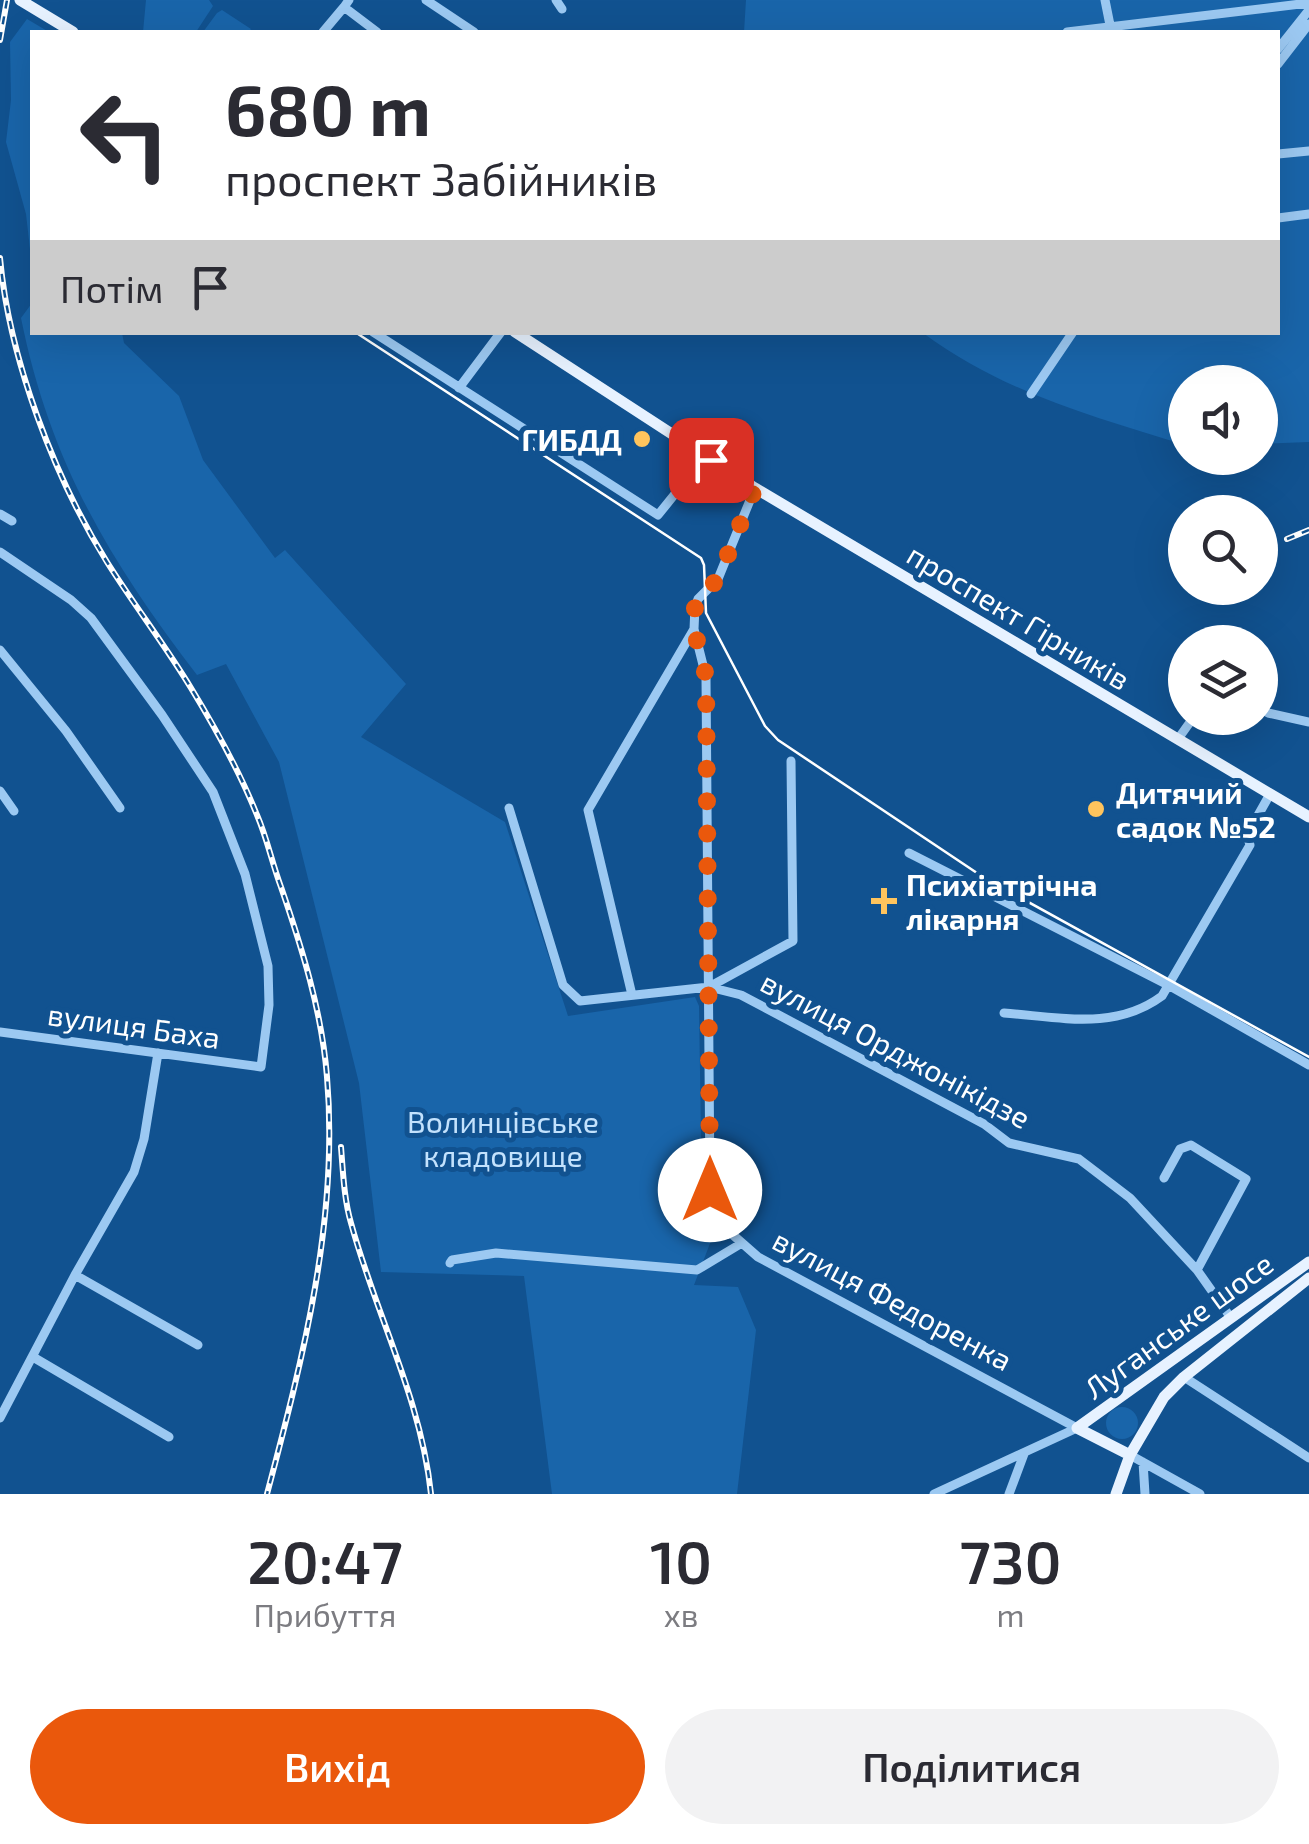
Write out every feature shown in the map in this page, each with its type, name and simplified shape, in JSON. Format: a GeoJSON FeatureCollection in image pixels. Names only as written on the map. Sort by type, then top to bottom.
{"type":"FeatureCollection","features":[{"type":"Feature","properties":{"kind":"main road"},"geometry":{"type":"LineString","coordinates":[[20,0],[70,30]]}},
{"type":"Feature","properties":{"kind":"main road","name":"проспект Гірників"},"geometry":{"type":"LineString","coordinates":[[519,335],[755,488],[1309,817]]}},
{"type":"Feature","properties":{"kind":"main road","name":"Луганське шосе"},"geometry":{"type":"LineString","coordinates":[[1076,1428],[1309,1262]]}},
{"type":"Feature","properties":{"kind":"main road","name":"Луганське шосе"},"geometry":{"type":"LineString","coordinates":[[1116,1494],[1130,1455],[1164,1397],[1309,1278]]}},
{"type":"Feature","properties":{"kind":"main road","name":"вулиця Федоренка"},"geometry":{"type":"LineString","coordinates":[[1076,1428],[1130,1455]]}},
{"type":"Feature","properties":{"kind":"street"},"geometry":{"type":"LineString","coordinates":[[426,0],[471,30]]}},
{"type":"Feature","properties":{"kind":"street"},"geometry":{"type":"LineString","coordinates":[[1106,0],[1111,30],[1309,6]]}},
{"type":"Feature","properties":{"kind":"street"},"geometry":{"type":"LineString","coordinates":[[326,30],[346,3],[374,30]]}},
{"type":"Feature","properties":{"kind":"street"},"geometry":{"type":"LineString","coordinates":[[1280,45],[1309,6]]}},
{"type":"Feature","properties":{"kind":"street"},"geometry":{"type":"LineString","coordinates":[[1280,61],[1309,24]]}},
{"type":"Feature","properties":{"kind":"street"},"geometry":{"type":"LineString","coordinates":[[1280,154],[1309,151]]}},
{"type":"Feature","properties":{"kind":"street"},"geometry":{"type":"LineString","coordinates":[[1280,218],[1309,214]]}},
{"type":"Feature","properties":{"kind":"street"},"geometry":{"type":"LineString","coordinates":[[378,335],[658,515],[687,480],[711,460]]}},
{"type":"Feature","properties":{"kind":"street"},"geometry":{"type":"LineString","coordinates":[[459,388],[498,335]]}},
{"type":"Feature","properties":{"kind":"street"},"geometry":{"type":"LineString","coordinates":[[1031,394],[1071,335]]}},
{"type":"Feature","properties":{"kind":"street"},"geometry":{"type":"LineString","coordinates":[[632,995],[588,810],[694,629],[698,599],[718,579],[755,488]]}},
{"type":"Feature","properties":{"kind":"street"},"geometry":{"type":"LineString","coordinates":[[0,514],[12,521]]}},
{"type":"Feature","properties":{"kind":"street","name":"вулиця Баха"},"geometry":{"type":"LineString","coordinates":[[0,552],[72,600],[91,618],[213,792],[245,874],[268,966],[269,1005],[260,1067],[0,1032]]}},
{"type":"Feature","properties":{"kind":"street","name":"вулиця Федоренка"},"geometry":{"type":"LineString","coordinates":[[694,629],[706,676],[710,1190],[725,1228],[758,1257],[1076,1428]]}},
{"type":"Feature","properties":{"kind":"street"},"geometry":{"type":"LineString","coordinates":[[0,650],[120,808]]}},
{"type":"Feature","properties":{"kind":"street"},"geometry":{"type":"LineString","coordinates":[[1278,716],[1309,722]]}},
{"type":"Feature","properties":{"kind":"street"},"geometry":{"type":"LineString","coordinates":[[1178,739],[1181,735]]}},
{"type":"Feature","properties":{"kind":"street"},"geometry":{"type":"LineString","coordinates":[[509,808],[563,985],[580,1000],[709,987],[793,941],[791,761]]}},
{"type":"Feature","properties":{"kind":"street"},"geometry":{"type":"LineString","coordinates":[[0,792],[14,811]]}},
{"type":"Feature","properties":{"kind":"street"},"geometry":{"type":"LineString","coordinates":[[1004,1014],[1120,1018],[1144,1010],[1170,986],[1250,845],[1247,835],[1270,794]]}},
{"type":"Feature","properties":{"kind":"street"},"geometry":{"type":"LineString","coordinates":[[909,853],[1170,986],[1309,1065]]}},
{"type":"Feature","properties":{"kind":"street","name":"вулиця Орджонікідзе"},"geometry":{"type":"LineString","coordinates":[[709,987],[741,995],[984,1124],[1009,1143],[1079,1160],[1130,1198],[1198,1270],[1231,1318]]}},
{"type":"Feature","properties":{"kind":"street"},"geometry":{"type":"LineString","coordinates":[[0,1418],[140,1157],[158,1053]]}},
{"type":"Feature","properties":{"kind":"street"},"geometry":{"type":"LineString","coordinates":[[1164,1178],[1180,1149],[1191,1145],[1246,1179],[1198,1270]]}},
{"type":"Feature","properties":{"kind":"street"},"geometry":{"type":"LineString","coordinates":[[450,1263],[496,1253],[697,1270],[742,1243]]}},
{"type":"Feature","properties":{"kind":"street"},"geometry":{"type":"LineString","coordinates":[[75,1275],[198,1345]]}},
{"type":"Feature","properties":{"kind":"street"},"geometry":{"type":"LineString","coordinates":[[33,1357],[169,1437]]}},
{"type":"Feature","properties":{"kind":"street"},"geometry":{"type":"LineString","coordinates":[[1184,1377],[1309,1458]]}},
{"type":"Feature","properties":{"kind":"street"},"geometry":{"type":"LineString","coordinates":[[934,1494],[1076,1428]]}},
{"type":"Feature","properties":{"kind":"street"},"geometry":{"type":"LineString","coordinates":[[1009,1494],[1024,1454]]}},
{"type":"Feature","properties":{"kind":"street"},"geometry":{"type":"LineString","coordinates":[[1130,1455],[1200,1494]]}},
{"type":"Feature","properties":{"kind":"street"},"geometry":{"type":"LineString","coordinates":[[1142,1462],[1145,1494]]}},
{"type":"Feature","properties":{"kind":"green space"},"geometry":{"type":"Polygon","coordinates":[[[146,0],[209,0],[213,6],[197,30],[143,30],[146,0]]]}},
{"type":"Feature","properties":{"kind":"green space"},"geometry":{"type":"Polygon","coordinates":[[[746,0],[1309,0],[1309,442],[1278,443],[1278,365],[1168,365],[1168,440],[1016,387],[926,335],[1280,335],[1280,30],[744,30],[746,0]]]}},
{"type":"Feature","properties":{"kind":"green space"},"geometry":{"type":"Polygon","coordinates":[[[222,10],[251,29],[204,30],[222,10]]]}},
{"type":"Feature","properties":{"kind":"green space"},"geometry":{"type":"Polygon","coordinates":[[[27,19],[46,30],[30,30],[30,249],[26,214],[6,142],[11,100],[10,42],[27,19]]]}},
{"type":"Feature","properties":{"kind":"green space","name":"Волинцівське кладовище"},"geometry":{"type":"Polygon","coordinates":[[[30,306],[30,335],[122,335],[124,343],[179,396],[203,460],[275,558],[285,550],[406,684],[361,737],[505,822],[568,1016],[695,997],[699,1006],[702,1201],[714,1233],[694,1285],[738,1287],[756,1330],[737,1494],[552,1494],[524,1276],[381,1272],[359,1083],[279,762],[226,664],[197,675],[110,549],[66,464],[48,418],[21,318],[30,306]]]}},
{"type":"Feature","properties":{"kind":"green space"},"geometry":{"type":"Polygon","coordinates":[[[1122,1407],[1133,1412],[1138,1423],[1133,1434],[1122,1439],[1111,1434],[1106,1423],[1111,1412],[1122,1407]]]}},
{"type":"Feature","properties":{"kind":"tram line"},"geometry":{"type":"LineString","coordinates":[[360,335],[701,558],[706,613],[765,726],[778,740],[983,877],[1309,1057]]}},
{"type":"Feature","properties":{"kind":"railway"},"geometry":{"type":"LineString","coordinates":[[0,40],[7,0]]}},
{"type":"Feature","properties":{"kind":"railway"},"geometry":{"type":"LineString","coordinates":[[0,258],[13,336],[52,455],[88,529],[191,688],[243,782],[264,833],[316,1004],[327,1077],[329,1130],[323,1235],[305,1340],[267,1494]]}},
{"type":"Feature","properties":{"kind":"railway"},"geometry":{"type":"LineString","coordinates":[[1287,539],[1309,530]]}},
{"type":"Feature","properties":{"kind":"railway"},"geometry":{"type":"LineString","coordinates":[[341,1147],[351,1223],[408,1390],[431,1494]]}},
{"type":"Feature","properties":{"kind":"place","name":"ГИБДД"},"geometry":{"type":"Point","coordinates":[642,439]}},
{"type":"Feature","properties":{"kind":"place","name":"Дитячий садок №52"},"geometry":{"type":"Point","coordinates":[1096,809]}},
{"type":"Feature","properties":{"kind":"place","name":"Психіатрічна лікарня"},"geometry":{"type":"Point","coordinates":[884,901]}},
{"type":"Feature","properties":{"kind":"route"},"geometry":{"type":"LineString","coordinates":[[710,1190],[706,676],[693,619],[698,599],[718,579],[755,488],[711,460]]}}]}
